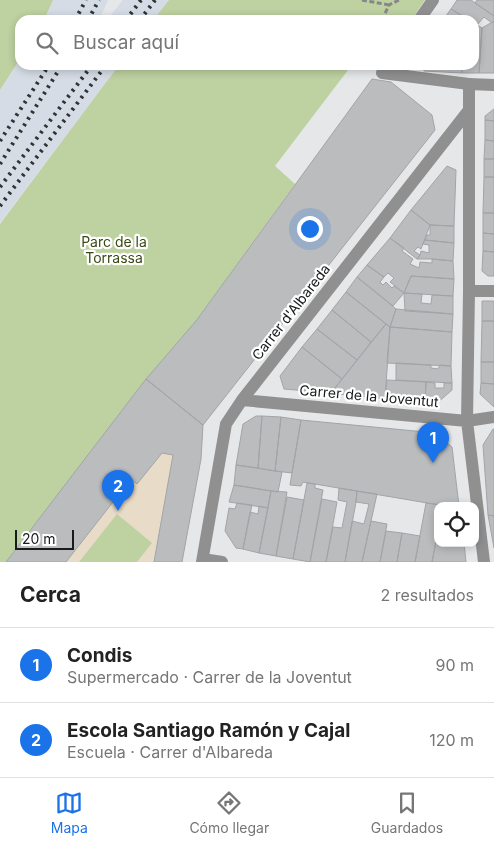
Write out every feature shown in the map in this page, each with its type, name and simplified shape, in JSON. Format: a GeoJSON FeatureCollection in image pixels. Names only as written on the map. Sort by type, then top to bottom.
{"type":"FeatureCollection","features":[{"type":"Feature","properties":{"kind":"street"},"geometry":{"type":"LineString","coordinates":[[422,15],[433,0]]}},
{"type":"Feature","properties":{"kind":"street"},"geometry":{"type":"LineString","coordinates":[[390,70],[469,84],[494,85]]}},
{"type":"Feature","properties":{"kind":"street"},"geometry":{"type":"LineString","coordinates":[[469,84],[467,421],[484,562]]}},
{"type":"Feature","properties":{"kind":"street","name":"Carrer d'Albareda"},"geometry":{"type":"LineString","coordinates":[[202,560],[226,424],[242,400],[469,110]]}},
{"type":"Feature","properties":{"kind":"street"},"geometry":{"type":"LineString","coordinates":[[469,291],[494,291]]}},
{"type":"Feature","properties":{"kind":"street","name":"Carrer de la Joventut"},"geometry":{"type":"LineString","coordinates":[[242,400],[467,421],[494,417]]}},
{"type":"Feature","properties":{"kind":"street"},"geometry":{"type":"LineString","coordinates":[[202,560],[222,562]]}},
{"type":"Feature","properties":{"kind":"path"},"geometry":{"type":"LineString","coordinates":[[362,0],[389,5],[399,0]]}},
{"type":"Feature","properties":{"kind":"path"},"geometry":{"type":"LineString","coordinates":[[384,15],[389,5]]}},
{"type":"Feature","properties":{"kind":"shaded area"},"geometry":{"type":"Polygon","coordinates":[[[53,0],[108,0],[101,15],[46,15],[53,0]]]}},
{"type":"Feature","properties":{"kind":"shaded area"},"geometry":{"type":"Polygon","coordinates":[[[123,0],[169,0],[157,15],[111,15],[123,0]]]}},
{"type":"Feature","properties":{"kind":"shaded area"},"geometry":{"type":"Polygon","coordinates":[[[15,67],[15,70],[115,70],[0,223],[0,90],[15,67]]]}},
{"type":"Feature","properties":{"kind":"shaded area"},"geometry":{"type":"Polygon","coordinates":[[[146,379],[203,425],[201,459],[182,562],[6,562],[146,379]]]}},
{"type":"Feature","properties":{"kind":"green space"},"geometry":{"type":"Polygon","coordinates":[[[0,0],[53,0],[46,15],[15,15],[15,67],[0,90],[0,0]]]}},
{"type":"Feature","properties":{"kind":"green space"},"geometry":{"type":"Polygon","coordinates":[[[169,0],[425,0],[414,15],[157,15],[169,0]]]}},
{"type":"Feature","properties":{"kind":"green space","name":"Parc de la Torrassa"},"geometry":{"type":"Polygon","coordinates":[[[115,70],[348,70],[275,166],[295,184],[196,321],[146,379],[6,562],[0,562],[0,224],[115,70]]]}},
{"type":"Feature","properties":{"kind":"green space"},"geometry":{"type":"Polygon","coordinates":[[[117,514],[152,543],[137,562],[79,562],[117,514]]]}},
{"type":"Feature","properties":{"kind":"building"},"geometry":{"type":"Polygon","coordinates":[[[457,0],[471,0],[494,16],[494,21],[492,23],[484,17],[479,23],[479,15],[461,15],[451,9],[457,0]]]}},
{"type":"Feature","properties":{"kind":"building"},"geometry":{"type":"Polygon","coordinates":[[[477,0],[494,0],[494,16],[475,3],[477,0]]]}},
{"type":"Feature","properties":{"kind":"building"},"geometry":{"type":"Polygon","coordinates":[[[451,9],[461,15],[447,15],[451,9]]]}},
{"type":"Feature","properties":{"kind":"building"},"geometry":{"type":"Polygon","coordinates":[[[494,21],[494,73],[479,73],[482,28],[494,21]]]}},
{"type":"Feature","properties":{"kind":"building"},"geometry":{"type":"Polygon","coordinates":[[[479,26],[482,28],[479,73],[462,73],[462,70],[479,70],[479,26]]]}},
{"type":"Feature","properties":{"kind":"building"},"geometry":{"type":"Polygon","coordinates":[[[462,70],[462,73],[424,71],[462,70]]]}},
{"type":"Feature","properties":{"kind":"building"},"geometry":{"type":"Polygon","coordinates":[[[372,79],[391,82],[432,115],[435,130],[203,425],[146,379],[196,321],[372,79]]]}},
{"type":"Feature","properties":{"kind":"building"},"geometry":{"type":"Polygon","coordinates":[[[494,109],[494,121],[485,120],[485,116],[494,109]]]}},
{"type":"Feature","properties":{"kind":"building"},"geometry":{"type":"Polygon","coordinates":[[[485,120],[494,121],[494,141],[485,140],[485,120]]]}},
{"type":"Feature","properties":{"kind":"building"},"geometry":{"type":"Polygon","coordinates":[[[485,140],[494,141],[494,159],[484,159],[485,140]]]}},
{"type":"Feature","properties":{"kind":"building"},"geometry":{"type":"Polygon","coordinates":[[[484,159],[494,159],[494,177],[484,177],[484,159]]]}},
{"type":"Feature","properties":{"kind":"building"},"geometry":{"type":"Polygon","coordinates":[[[447,166],[456,170],[454,226],[430,225],[411,210],[447,166]]]}},
{"type":"Feature","properties":{"kind":"building"},"geometry":{"type":"Polygon","coordinates":[[[484,177],[494,177],[494,213],[483,213],[484,177]]]}},
{"type":"Feature","properties":{"kind":"building"},"geometry":{"type":"Polygon","coordinates":[[[411,210],[430,225],[421,249],[418,247],[414,251],[420,255],[417,259],[390,238],[411,210]]]}},
{"type":"Feature","properties":{"kind":"building"},"geometry":{"type":"Polygon","coordinates":[[[483,213],[494,213],[494,234],[483,233],[483,213]]]}},
{"type":"Feature","properties":{"kind":"building"},"geometry":{"type":"Polygon","coordinates":[[[430,225],[454,226],[454,243],[425,240],[427,235],[430,235],[430,225]]]}},
{"type":"Feature","properties":{"kind":"building"},"geometry":{"type":"Polygon","coordinates":[[[483,233],[494,234],[494,252],[483,251],[483,233]]]}},
{"type":"Feature","properties":{"kind":"building"},"geometry":{"type":"Polygon","coordinates":[[[390,238],[404,248],[402,251],[413,259],[410,264],[419,268],[420,262],[432,263],[432,259],[453,261],[454,279],[411,276],[404,293],[390,282],[394,278],[388,273],[384,277],[367,265],[390,238]]]}},
{"type":"Feature","properties":{"kind":"building"},"geometry":{"type":"Polygon","coordinates":[[[425,240],[454,243],[453,261],[417,259],[421,251],[429,253],[429,245],[423,244],[425,240]]]}},
{"type":"Feature","properties":{"kind":"building"},"geometry":{"type":"Polygon","coordinates":[[[483,251],[494,252],[494,276],[488,276],[482,271],[483,251]]]}},
{"type":"Feature","properties":{"kind":"building"},"geometry":{"type":"Polygon","coordinates":[[[367,265],[384,277],[380,282],[383,285],[386,282],[392,288],[394,286],[404,293],[393,306],[357,277],[367,265]]]}},
{"type":"Feature","properties":{"kind":"building"},"geometry":{"type":"Polygon","coordinates":[[[411,276],[454,279],[453,296],[404,293],[411,276]]]}},
{"type":"Feature","properties":{"kind":"building"},"geometry":{"type":"Polygon","coordinates":[[[357,277],[396,309],[390,327],[346,292],[357,277]]]}},
{"type":"Feature","properties":{"kind":"building"},"geometry":{"type":"Polygon","coordinates":[[[346,292],[386,324],[371,342],[332,310],[346,292]]]}},
{"type":"Feature","properties":{"kind":"building"},"geometry":{"type":"Polygon","coordinates":[[[404,293],[422,294],[421,303],[431,304],[432,295],[453,296],[453,314],[405,311],[404,293]]]}},
{"type":"Feature","properties":{"kind":"building"},"geometry":{"type":"Polygon","coordinates":[[[482,301],[494,301],[494,321],[482,321],[482,301]]]}},
{"type":"Feature","properties":{"kind":"building"},"geometry":{"type":"Polygon","coordinates":[[[396,309],[453,314],[452,332],[390,327],[396,309]]]}},
{"type":"Feature","properties":{"kind":"building"},"geometry":{"type":"Polygon","coordinates":[[[332,310],[371,342],[357,360],[317,329],[332,310]]]}},
{"type":"Feature","properties":{"kind":"building"},"geometry":{"type":"Polygon","coordinates":[[[482,321],[494,321],[494,362],[481,362],[482,321]]]}},
{"type":"Feature","properties":{"kind":"building"},"geometry":{"type":"Polygon","coordinates":[[[386,324],[390,327],[385,399],[331,393],[386,324]]]}},
{"type":"Feature","properties":{"kind":"building"},"geometry":{"type":"Polygon","coordinates":[[[390,327],[452,332],[451,366],[387,363],[390,327]]]}},
{"type":"Feature","properties":{"kind":"building"},"geometry":{"type":"Polygon","coordinates":[[[317,329],[357,360],[342,379],[302,347],[317,329]]]}},
{"type":"Feature","properties":{"kind":"building"},"geometry":{"type":"Polygon","coordinates":[[[302,347],[342,379],[331,393],[284,389],[280,376],[302,347]]]}},
{"type":"Feature","properties":{"kind":"building"},"geometry":{"type":"Polygon","coordinates":[[[481,362],[494,362],[494,384],[481,383],[481,362]]]}},
{"type":"Feature","properties":{"kind":"building"},"geometry":{"type":"Polygon","coordinates":[[[396,363],[431,365],[431,368],[438,369],[440,365],[451,366],[452,383],[396,380],[396,363]]]}},
{"type":"Feature","properties":{"kind":"building"},"geometry":{"type":"Polygon","coordinates":[[[146,379],[203,425],[201,459],[182,562],[154,562],[173,455],[162,453],[137,484],[131,479],[66,562],[6,562],[146,379]]]}},
{"type":"Feature","properties":{"kind":"building"},"geometry":{"type":"Polygon","coordinates":[[[387,380],[426,382],[425,402],[385,399],[387,380]]]}},
{"type":"Feature","properties":{"kind":"building"},"geometry":{"type":"Polygon","coordinates":[[[426,382],[435,383],[435,388],[444,388],[444,383],[452,383],[452,390],[436,404],[425,402],[426,382]]]}},
{"type":"Feature","properties":{"kind":"building"},"geometry":{"type":"Polygon","coordinates":[[[481,383],[494,384],[494,407],[480,394],[481,383]]]}},
{"type":"Feature","properties":{"kind":"building"},"geometry":{"type":"Polygon","coordinates":[[[256,416],[262,416],[258,468],[236,465],[243,424],[256,416]]]}},
{"type":"Feature","properties":{"kind":"building"},"geometry":{"type":"Polygon","coordinates":[[[262,416],[281,417],[275,471],[258,468],[262,416]]]}},
{"type":"Feature","properties":{"kind":"building"},"geometry":{"type":"Polygon","coordinates":[[[281,417],[301,420],[292,473],[275,471],[281,417]]]}},
{"type":"Feature","properties":{"kind":"building"},"geometry":{"type":"Polygon","coordinates":[[[301,420],[436,433],[452,447],[459,502],[434,502],[434,504],[303,482],[301,486],[290,485],[301,420]]]}},
{"type":"Feature","properties":{"kind":"building"},"geometry":{"type":"Polygon","coordinates":[[[493,429],[494,516],[488,515],[483,445],[493,429]]]}},
{"type":"Feature","properties":{"kind":"building"},"geometry":{"type":"Polygon","coordinates":[[[236,465],[282,472],[278,492],[234,485],[236,465]]]}},
{"type":"Feature","properties":{"kind":"building"},"geometry":{"type":"Polygon","coordinates":[[[307,483],[315,484],[315,488],[323,490],[310,562],[293,559],[307,483]]]}},
{"type":"Feature","properties":{"kind":"building"},"geometry":{"type":"Polygon","coordinates":[[[234,485],[271,491],[268,508],[229,502],[234,485]]]}},
{"type":"Feature","properties":{"kind":"building"},"geometry":{"type":"Polygon","coordinates":[[[339,488],[357,491],[356,502],[345,562],[326,562],[333,527],[342,528],[347,502],[338,500],[339,488]]]}},
{"type":"Feature","properties":{"kind":"building"},"geometry":{"type":"Polygon","coordinates":[[[271,491],[287,492],[276,556],[259,553],[271,491]]]}},
{"type":"Feature","properties":{"kind":"building"},"geometry":{"type":"Polygon","coordinates":[[[357,491],[377,494],[362,562],[345,562],[352,521],[364,524],[369,504],[356,502],[357,491]]]}},
{"type":"Feature","properties":{"kind":"building"},"geometry":{"type":"Polygon","coordinates":[[[287,497],[304,500],[293,559],[276,556],[287,497]]]}},
{"type":"Feature","properties":{"kind":"building"},"geometry":{"type":"Polygon","coordinates":[[[322,499],[337,502],[326,562],[310,562],[322,499]]]}},
{"type":"Feature","properties":{"kind":"building"},"geometry":{"type":"Polygon","coordinates":[[[237,503],[252,505],[243,549],[236,548],[225,531],[229,508],[235,509],[237,503]]]}},
{"type":"Feature","properties":{"kind":"building"},"geometry":{"type":"Polygon","coordinates":[[[426,503],[434,504],[435,547],[432,562],[415,562],[426,503]]]}},
{"type":"Feature","properties":{"kind":"building"},"geometry":{"type":"Polygon","coordinates":[[[259,506],[268,508],[259,553],[243,549],[250,512],[258,514],[259,506]]]}},
{"type":"Feature","properties":{"kind":"building"},"geometry":{"type":"Polygon","coordinates":[[[488,515],[494,516],[494,548],[488,515]]]}},
{"type":"Feature","properties":{"kind":"building"},"geometry":{"type":"Polygon","coordinates":[[[371,521],[387,524],[380,562],[362,562],[371,521]]]}},
{"type":"Feature","properties":{"kind":"building"},"geometry":{"type":"Polygon","coordinates":[[[386,531],[402,533],[397,562],[380,562],[386,531]]]}},
{"type":"Feature","properties":{"kind":"building"},"geometry":{"type":"Polygon","coordinates":[[[402,533],[420,536],[415,562],[397,562],[402,533]]]}},
{"type":"Feature","properties":{"kind":"building"},"geometry":{"type":"Polygon","coordinates":[[[435,547],[464,547],[466,562],[432,562],[435,547]]]}},
{"type":"Feature","properties":{"kind":"railway"},"geometry":{"type":"LineString","coordinates":[[78,15],[86,0]]}},
{"type":"Feature","properties":{"kind":"railway"},"geometry":{"type":"LineString","coordinates":[[91,15],[99,0]]}},
{"type":"Feature","properties":{"kind":"railway"},"geometry":{"type":"LineString","coordinates":[[130,15],[141,0]]}},
{"type":"Feature","properties":{"kind":"railway"},"geometry":{"type":"LineString","coordinates":[[144,15],[155,0]]}},
{"type":"Feature","properties":{"kind":"railway"},"geometry":{"type":"LineString","coordinates":[[0,141],[46,70]]}},
{"type":"Feature","properties":{"kind":"railway"},"geometry":{"type":"LineString","coordinates":[[0,164],[59,70]]}},
{"type":"Feature","properties":{"kind":"railway"},"geometry":{"type":"LineString","coordinates":[[0,187],[88,70]]}},
{"type":"Feature","properties":{"kind":"railway"},"geometry":{"type":"LineString","coordinates":[[0,206],[102,70]]}},
{"type":"Feature","properties":{"kind":"place","name":"Condis"},"geometry":{"type":"Point","coordinates":[433,463]}},
{"type":"Feature","properties":{"kind":"place","name":"Escola Santiago Ramón y Cajal"},"geometry":{"type":"Point","coordinates":[118,511]}}]}
